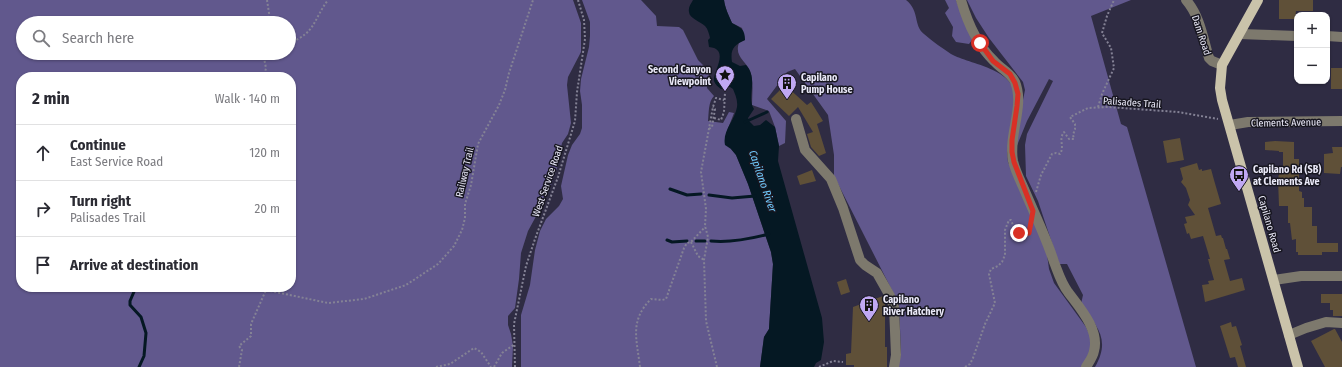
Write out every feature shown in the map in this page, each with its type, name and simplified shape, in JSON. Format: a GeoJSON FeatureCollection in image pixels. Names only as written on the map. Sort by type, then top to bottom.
{"type":"FeatureCollection","features":[{"type":"Feature","properties":{"kind":"main road","name":"Capilano Road"},"geometry":{"type":"LineString","coordinates":[[1258,0],[1222,65],[1220,88],[1222,100],[1298,367]]}},
{"type":"Feature","properties":{"kind":"street"},"geometry":{"type":"LineString","coordinates":[[961,0],[971,24],[986,51],[993,61],[1010,74],[1015,83],[1018,94],[1012,140],[1014,162],[1033,211],[1048,242],[1061,280],[1067,292],[1087,319],[1092,332],[1095,350],[1086,367]]}},
{"type":"Feature","properties":{"kind":"street","name":"Dam Road"},"geometry":{"type":"LineString","coordinates":[[1186,0],[1193,8],[1197,17],[1209,58],[1212,61],[1222,65]]}},
{"type":"Feature","properties":{"kind":"street"},"geometry":{"type":"LineString","coordinates":[[1240,34],[1294,36]]}},
{"type":"Feature","properties":{"kind":"street"},"geometry":{"type":"LineString","coordinates":[[1330,36],[1342,36]]}},
{"type":"Feature","properties":{"kind":"street"},"geometry":{"type":"LineString","coordinates":[[796,119],[805,150],[831,179],[843,208],[860,260],[865,266],[877,273],[890,296],[894,307],[896,355],[894,367]]}},
{"type":"Feature","properties":{"kind":"street","name":"Clements Avenue"},"geometry":{"type":"LineString","coordinates":[[1230,124],[1248,122],[1342,121]]}},
{"type":"Feature","properties":{"kind":"street"},"geometry":{"type":"LineString","coordinates":[[1274,280],[1295,277],[1342,276]]}},
{"type":"Feature","properties":{"kind":"street"},"geometry":{"type":"LineString","coordinates":[[1289,335],[1326,322],[1342,323]]}},
{"type":"Feature","properties":{"kind":"path"},"geometry":{"type":"LineString","coordinates":[[267,0],[269,16]]}},
{"type":"Feature","properties":{"kind":"path"},"geometry":{"type":"LineString","coordinates":[[296,40],[302,38],[311,29],[328,0]]}},
{"type":"Feature","properties":{"kind":"path","name":"Railway Trail"},"geometry":{"type":"LineString","coordinates":[[275,292],[328,304],[364,299],[406,285],[438,264],[454,246],[462,230],[465,218],[465,204],[471,185],[478,144],[499,105],[505,90],[509,73],[533,0]]}},
{"type":"Feature","properties":{"kind":"path","name":"West Service Road"},"geometry":{"type":"LineString","coordinates":[[515,367],[514,324],[526,266],[558,177],[575,121],[577,92],[586,39],[584,20],[578,0]]}},
{"type":"Feature","properties":{"kind":"path"},"geometry":{"type":"LineString","coordinates":[[1098,107],[1102,94],[1114,68],[1111,48],[1102,33],[1114,0]]}},
{"type":"Feature","properties":{"kind":"path"},"geometry":{"type":"LineString","coordinates":[[264,60],[265,72]]}},
{"type":"Feature","properties":{"kind":"path"},"geometry":{"type":"LineString","coordinates":[[714,118],[721,120],[724,112],[724,92]]}},
{"type":"Feature","properties":{"kind":"path"},"geometry":{"type":"LineString","coordinates":[[717,367],[706,321],[704,260],[708,237],[701,172],[713,106],[716,98],[724,100]]}},
{"type":"Feature","properties":{"kind":"path"},"geometry":{"type":"LineString","coordinates":[[709,130],[712,127],[714,118],[715,109],[713,106]]}},
{"type":"Feature","properties":{"kind":"path","name":"Palisades Trail"},"geometry":{"type":"LineString","coordinates":[[1041,175],[1052,154],[1056,152],[1060,154],[1062,152],[1063,146],[1060,141],[1062,134],[1064,132],[1069,139],[1074,139],[1073,135],[1075,124],[1070,117],[1088,108],[1098,107],[1178,112],[1218,119]]}},
{"type":"Feature","properties":{"kind":"path"},"geometry":{"type":"LineString","coordinates":[[964,367],[970,364],[973,358],[985,324],[995,303],[989,274],[991,269],[998,266],[1002,262],[1005,255],[1004,236],[1006,225],[1011,220],[1014,228],[1019,233],[1029,233],[1033,211]]}},
{"type":"Feature","properties":{"kind":"path"},"geometry":{"type":"LineString","coordinates":[[640,367],[636,330],[640,312],[651,299],[666,299],[686,243],[691,242],[706,226]]}},
{"type":"Feature","properties":{"kind":"path"},"geometry":{"type":"LineString","coordinates":[[691,242],[698,256],[704,260]]}},
{"type":"Feature","properties":{"kind":"path"},"geometry":{"type":"LineString","coordinates":[[239,367],[242,350],[239,346],[251,336],[251,324],[265,292]]}},
{"type":"Feature","properties":{"kind":"path"},"geometry":{"type":"LineString","coordinates":[[436,367],[450,364],[474,348],[481,352],[492,367],[502,353],[515,344]]}},
{"type":"Feature","properties":{"kind":"path"},"geometry":{"type":"LineString","coordinates":[[819,367],[833,361],[843,362]]}},
{"type":"Feature","properties":{"kind":"shaded area"},"geometry":{"type":"Polygon","coordinates":[[[0,0],[573,0],[581,23],[581,52],[568,77],[567,85],[571,123],[568,134],[562,143],[558,165],[552,183],[528,231],[521,253],[515,308],[508,316],[508,325],[513,346],[512,367],[0,367],[0,0]]]}},
{"type":"Feature","properties":{"kind":"shaded area"},"geometry":{"type":"Polygon","coordinates":[[[582,0],[641,0],[656,16],[657,26],[679,27],[683,30],[698,60],[709,71],[707,88],[714,96],[710,104],[708,121],[723,123],[729,112],[734,113],[727,131],[731,149],[736,155],[748,184],[771,252],[773,264],[769,329],[764,337],[760,367],[521,367],[521,315],[530,285],[535,250],[540,231],[546,219],[559,206],[563,199],[561,186],[568,155],[582,128],[582,105],[580,91],[581,79],[589,47],[590,22],[582,0]]]}},
{"type":"Feature","properties":{"kind":"shaded area"},"geometry":{"type":"Polygon","coordinates":[[[724,0],[906,0],[915,13],[921,30],[930,39],[951,54],[990,69],[1008,80],[1013,88],[1015,105],[1007,153],[1008,162],[1046,247],[1049,269],[1054,283],[1086,327],[1092,340],[1092,347],[1082,367],[898,367],[901,353],[899,304],[834,176],[834,155],[828,115],[795,69],[787,72],[767,99],[786,121],[785,143],[779,146],[775,127],[769,111],[752,105],[752,84],[750,71],[739,55],[738,51],[739,43],[745,40],[742,28],[732,23],[724,0]]]}},
{"type":"Feature","properties":{"kind":"shaded area"},"geometry":{"type":"Polygon","coordinates":[[[945,0],[956,0],[972,40],[969,44],[956,42],[952,36],[953,27],[945,13],[949,8],[945,0]]]}},
{"type":"Feature","properties":{"kind":"shaded area"},"geometry":{"type":"Polygon","coordinates":[[[967,0],[1131,0],[1091,16],[1121,124],[1127,127],[1196,367],[1095,367],[1102,349],[1100,334],[1097,327],[1081,304],[1083,295],[1067,264],[1059,264],[1038,201],[1026,176],[1025,145],[1027,134],[1053,81],[1049,79],[1027,121],[1016,148],[1015,140],[1025,90],[1023,82],[989,38],[976,18],[967,0]]]}},
{"type":"Feature","properties":{"kind":"water","name":"Capilano River"},"geometry":{"type":"Polygon","coordinates":[[[693,0],[724,0],[732,23],[740,28],[744,33],[745,40],[738,44],[732,51],[732,62],[740,66],[746,65],[752,76],[751,99],[754,109],[748,118],[749,121],[754,126],[760,125],[766,120],[775,127],[779,146],[778,161],[822,318],[824,342],[821,360],[816,363],[814,367],[760,367],[764,337],[769,329],[773,264],[771,252],[748,184],[736,155],[725,145],[725,135],[736,112],[736,97],[733,89],[730,87],[721,89],[714,82],[720,57],[719,52],[709,47],[708,40],[710,38],[706,27],[693,18],[690,14],[689,9],[693,0]]]}},
{"type":"Feature","properties":{"kind":"building"},"geometry":{"type":"Polygon","coordinates":[[[1279,0],[1313,0],[1313,11],[1296,11],[1294,12],[1294,19],[1279,19],[1279,0]]]}},
{"type":"Feature","properties":{"kind":"building"},"geometry":{"type":"Polygon","coordinates":[[[1331,68],[1342,68],[1342,89],[1331,89],[1331,68]]]}},
{"type":"Feature","properties":{"kind":"building"},"geometry":{"type":"Polygon","coordinates":[[[785,85],[807,105],[811,102],[823,121],[817,124],[826,153],[819,156],[811,147],[807,134],[813,132],[798,107],[789,116],[771,99],[785,85]]]}},
{"type":"Feature","properties":{"kind":"building"},"geometry":{"type":"Polygon","coordinates":[[[1180,138],[1184,160],[1167,163],[1163,141],[1180,138]]]}},
{"type":"Feature","properties":{"kind":"building"},"geometry":{"type":"Polygon","coordinates":[[[1265,142],[1294,142],[1294,159],[1299,159],[1299,191],[1302,192],[1302,198],[1304,198],[1304,207],[1312,207],[1312,226],[1317,226],[1317,243],[1338,243],[1338,252],[1322,252],[1322,255],[1298,255],[1298,252],[1296,252],[1296,239],[1292,240],[1290,223],[1288,223],[1288,206],[1279,206],[1278,179],[1279,174],[1283,174],[1283,152],[1265,150],[1265,142]]]}},
{"type":"Feature","properties":{"kind":"building"},"geometry":{"type":"Polygon","coordinates":[[[1332,147],[1342,147],[1342,167],[1340,174],[1324,173],[1324,154],[1333,153],[1332,147]]]}},
{"type":"Feature","properties":{"kind":"building"},"geometry":{"type":"Polygon","coordinates":[[[1197,163],[1199,170],[1202,169],[1202,171],[1211,169],[1221,204],[1208,208],[1216,236],[1221,235],[1227,249],[1230,259],[1224,260],[1230,281],[1242,278],[1245,290],[1205,302],[1202,285],[1209,284],[1208,281],[1214,280],[1208,259],[1210,259],[1203,236],[1191,239],[1189,233],[1187,234],[1184,224],[1187,223],[1185,217],[1195,215],[1188,205],[1190,200],[1186,188],[1181,182],[1183,179],[1180,168],[1197,163]]]}},
{"type":"Feature","properties":{"kind":"building"},"geometry":{"type":"Polygon","coordinates":[[[812,170],[816,181],[800,185],[797,176],[812,170]]]}},
{"type":"Feature","properties":{"kind":"building"},"geometry":{"type":"Polygon","coordinates":[[[846,279],[850,292],[841,295],[837,282],[846,279]]]}},
{"type":"Feature","properties":{"kind":"building"},"geometry":{"type":"Polygon","coordinates":[[[1321,294],[1342,294],[1342,316],[1333,316],[1333,310],[1330,310],[1330,303],[1321,303],[1321,294]]]}},
{"type":"Feature","properties":{"kind":"building","name":"Capilano River Hatchery"},"geometry":{"type":"Polygon","coordinates":[[[883,296],[885,302],[885,347],[887,347],[887,367],[854,367],[854,365],[846,365],[846,354],[851,353],[853,307],[883,296]]]}},
{"type":"Feature","properties":{"kind":"building"},"geometry":{"type":"Polygon","coordinates":[[[1231,322],[1232,327],[1236,326],[1242,345],[1240,346],[1246,367],[1238,367],[1235,357],[1230,358],[1220,326],[1231,322]]]}},
{"type":"Feature","properties":{"kind":"building"},"geometry":{"type":"Polygon","coordinates":[[[1334,329],[1342,342],[1342,367],[1325,367],[1311,341],[1334,329]]]}},
{"type":"Feature","properties":{"kind":"waterway"},"geometry":{"type":"LineString","coordinates":[[745,122],[767,112]]}},
{"type":"Feature","properties":{"kind":"waterway"},"geometry":{"type":"LineString","coordinates":[[670,189],[687,195],[701,194]]}},
{"type":"Feature","properties":{"kind":"waterway","name":"Capilano River"},"geometry":{"type":"LineString","coordinates":[[709,195],[732,198],[755,196]]}},
{"type":"Feature","properties":{"kind":"waterway"},"geometry":{"type":"LineString","coordinates":[[711,241],[740,240],[769,234]]}},
{"type":"Feature","properties":{"kind":"waterway"},"geometry":{"type":"LineString","coordinates":[[667,240],[672,242],[687,241]]}},
{"type":"Feature","properties":{"kind":"waterway"},"geometry":{"type":"LineString","coordinates":[[696,241],[705,241]]}},
{"type":"Feature","properties":{"kind":"waterway"},"geometry":{"type":"LineString","coordinates":[[134,292],[130,305],[141,317],[146,333],[144,356],[139,367]]}},
{"type":"Feature","properties":{"kind":"place","name":"Second Canyon Viewpoint"},"geometry":{"type":"Point","coordinates":[725,92]}},
{"type":"Feature","properties":{"kind":"place","name":"Capilano Pump House"},"geometry":{"type":"Point","coordinates":[787,100]}},
{"type":"Feature","properties":{"kind":"place","name":"Capilano Rd (SB) at Clements Ave"},"geometry":{"type":"Point","coordinates":[1239,192]}},
{"type":"Feature","properties":{"kind":"place","name":"Capilano River Hatchery"},"geometry":{"type":"Point","coordinates":[869,322]}},
{"type":"Feature","properties":{"kind":"route"},"geometry":{"type":"LineString","coordinates":[[980,43],[993,61],[1000,68],[1010,74],[1015,83],[1018,94],[1012,140],[1012,152],[1014,162],[1033,211],[1029,233],[1019,233]]}}]}
